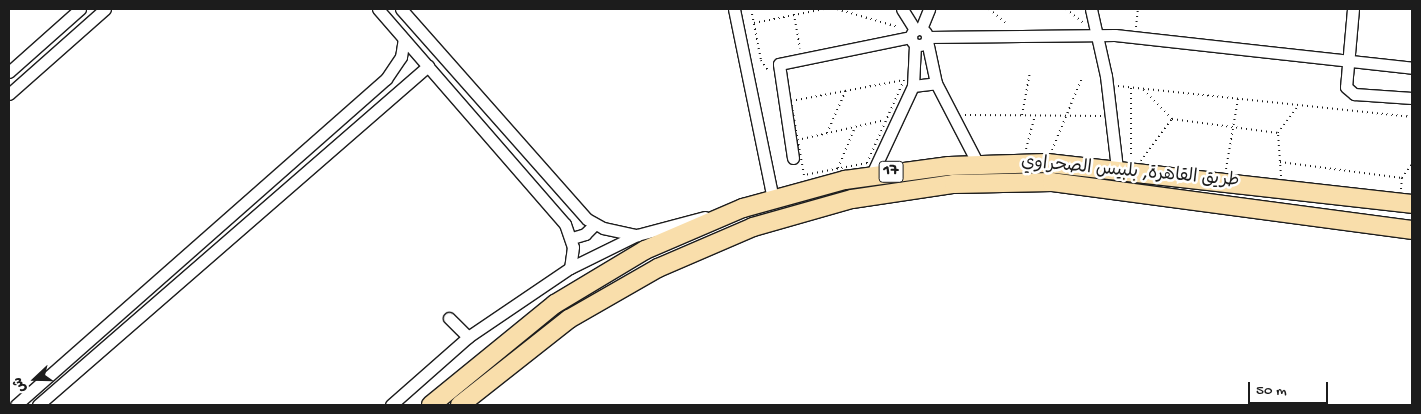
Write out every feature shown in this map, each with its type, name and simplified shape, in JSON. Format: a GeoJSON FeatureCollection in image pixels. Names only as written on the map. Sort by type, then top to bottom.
{"type":"FeatureCollection","features":[{"type":"Feature","properties":{"kind":"highway","name":"طريق القاهرة, بلبيس الصحراوي"},"geometry":{"type":"LineString","coordinates":[[431,405],[512,335],[599,275],[646,250],[743,208],[871,176],[978,164],[1128,165],[1224,181],[1403,202]]}},
{"type":"Feature","properties":{"kind":"highway","name":"طريق القاهرة, بلبيس الصحراوي"},"geometry":{"type":"LineString","coordinates":[[460,405],[569,319],[658,268],[753,227],[852,199],[954,184],[1052,182],[1412,230]]}},
{"type":"Feature","properties":{"kind":"highway"},"geometry":{"type":"LineString","coordinates":[[1393,228],[1402,218],[1403,202]]}},
{"type":"Feature","properties":{"kind":"street"},"geometry":{"type":"LineString","coordinates":[[9,72],[80,9]]}},
{"type":"Feature","properties":{"kind":"street"},"geometry":{"type":"LineString","coordinates":[[9,94],[105,9]]}},
{"type":"Feature","properties":{"kind":"street"},"geometry":{"type":"LineString","coordinates":[[378,9],[565,224],[572,238],[570,268]]}},
{"type":"Feature","properties":{"kind":"street"},"geometry":{"type":"LineString","coordinates":[[401,9],[595,224],[637,234]]}},
{"type":"Feature","properties":{"kind":"street"},"geometry":{"type":"LineString","coordinates":[[734,9],[773,199]]}},
{"type":"Feature","properties":{"kind":"street"},"geometry":{"type":"LineString","coordinates":[[902,9],[919,36],[936,83],[978,164]]}},
{"type":"Feature","properties":{"kind":"street"},"geometry":{"type":"LineString","coordinates":[[871,176],[893,118],[913,86],[919,36],[929,9]]}},
{"type":"Feature","properties":{"kind":"street"},"geometry":{"type":"LineString","coordinates":[[1091,9],[1098,34],[1111,116],[1128,165]]}},
{"type":"Feature","properties":{"kind":"street"},"geometry":{"type":"LineString","coordinates":[[1353,9],[1344,84],[1351,93],[1412,98]]}},
{"type":"Feature","properties":{"kind":"street"},"geometry":{"type":"LineString","coordinates":[[793,158],[793,141],[777,74],[781,62],[919,36],[1098,34],[1412,68]]}},
{"type":"Feature","properties":{"kind":"street"},"geometry":{"type":"LineString","coordinates":[[16,405],[386,79],[398,64],[404,38]]}},
{"type":"Feature","properties":{"kind":"street"},"geometry":{"type":"LineString","coordinates":[[398,64],[409,67],[411,79]]}},
{"type":"Feature","properties":{"kind":"street"},"geometry":{"type":"LineString","coordinates":[[38,405],[428,66]]}},
{"type":"Feature","properties":{"kind":"street"},"geometry":{"type":"LineString","coordinates":[[913,86],[936,83]]}},
{"type":"Feature","properties":{"kind":"street"},"geometry":{"type":"LineString","coordinates":[[390,405],[468,337],[570,268],[637,234],[743,208]]}},
{"type":"Feature","properties":{"kind":"street"},"geometry":{"type":"LineString","coordinates":[[572,238],[586,234],[595,224]]}},
{"type":"Feature","properties":{"kind":"street"},"geometry":{"type":"LineString","coordinates":[[449,318],[468,337]]}},
{"type":"Feature","properties":{"kind":"path"},"geometry":{"type":"LineString","coordinates":[[751,9],[763,65],[777,74]]}},
{"type":"Feature","properties":{"kind":"path"},"geometry":{"type":"LineString","coordinates":[[793,9],[802,57]]}},
{"type":"Feature","properties":{"kind":"path"},"geometry":{"type":"LineString","coordinates":[[754,23],[824,9]]}},
{"type":"Feature","properties":{"kind":"path"},"geometry":{"type":"LineString","coordinates":[[837,9],[919,36]]}},
{"type":"Feature","properties":{"kind":"path"},"geometry":{"type":"LineString","coordinates":[[989,9],[1020,34]]}},
{"type":"Feature","properties":{"kind":"path"},"geometry":{"type":"LineString","coordinates":[[1135,37],[1138,9]]}},
{"type":"Feature","properties":{"kind":"path"},"geometry":{"type":"LineString","coordinates":[[1022,115],[1030,72]]}},
{"type":"Feature","properties":{"kind":"path"},"geometry":{"type":"LineString","coordinates":[[1047,163],[1082,78]]}},
{"type":"Feature","properties":{"kind":"path"},"geometry":{"type":"LineString","coordinates":[[904,79],[893,118],[867,163],[804,176],[793,141],[791,101],[847,89],[904,79]]}},
{"type":"Feature","properties":{"kind":"path"},"geometry":{"type":"LineString","coordinates":[[1115,92],[1118,86],[1131,87],[1412,118]]}},
{"type":"Feature","properties":{"kind":"path"},"geometry":{"type":"LineString","coordinates":[[1128,165],[1131,87]]}},
{"type":"Feature","properties":{"kind":"path"},"geometry":{"type":"LineString","coordinates":[[1142,88],[1172,119],[1278,133]]}},
{"type":"Feature","properties":{"kind":"path"},"geometry":{"type":"LineString","coordinates":[[827,133],[847,89]]}},
{"type":"Feature","properties":{"kind":"path"},"geometry":{"type":"LineString","coordinates":[[1224,181],[1238,99]]}},
{"type":"Feature","properties":{"kind":"path"},"geometry":{"type":"LineString","coordinates":[[1283,188],[1278,133],[1298,106]]}},
{"type":"Feature","properties":{"kind":"path"},"geometry":{"type":"LineString","coordinates":[[952,115],[1111,116]]}},
{"type":"Feature","properties":{"kind":"path"},"geometry":{"type":"LineString","coordinates":[[1022,163],[1035,115]]}},
{"type":"Feature","properties":{"kind":"path"},"geometry":{"type":"LineString","coordinates":[[793,141],[893,118]]}},
{"type":"Feature","properties":{"kind":"path"},"geometry":{"type":"LineString","coordinates":[[1128,165],[1172,119]]}},
{"type":"Feature","properties":{"kind":"path"},"geometry":{"type":"LineString","coordinates":[[837,170],[855,127]]}},
{"type":"Feature","properties":{"kind":"path"},"geometry":{"type":"LineString","coordinates":[[1280,162],[1402,178]]}},
{"type":"Feature","properties":{"kind":"path"},"geometry":{"type":"LineString","coordinates":[[1403,202],[1402,178],[1412,164]]}}]}
